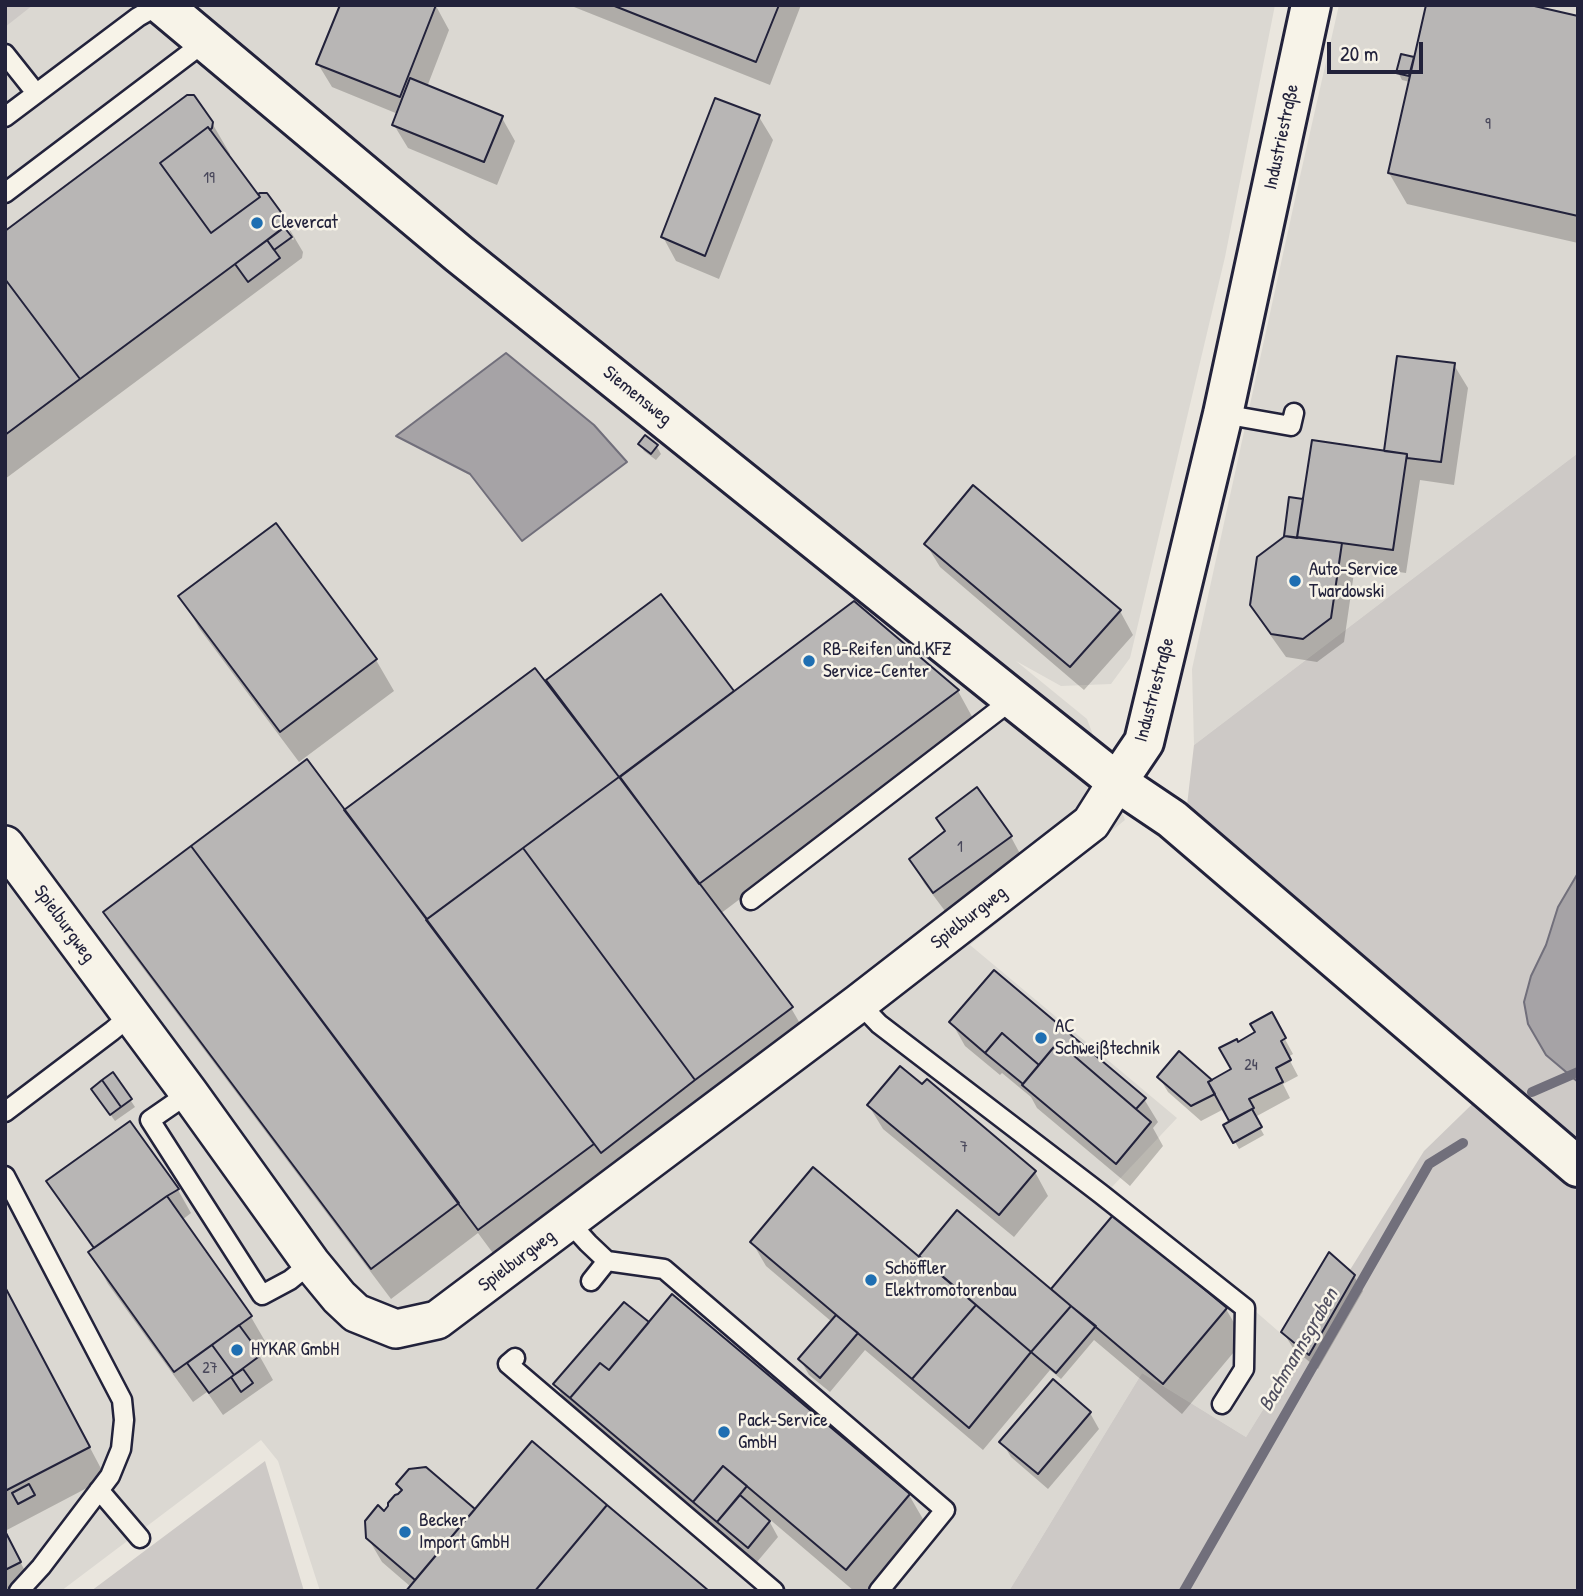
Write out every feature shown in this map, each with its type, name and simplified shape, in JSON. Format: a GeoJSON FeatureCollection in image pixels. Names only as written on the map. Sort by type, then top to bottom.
{"type":"FeatureCollection","features":[{"type":"Feature","properties":{"kind":"street","name":"Siemensweg"},"geometry":{"type":"LineString","coordinates":[[161,5],[458,254],[1117,782]]}},
{"type":"Feature","properties":{"kind":"street","name":"Industriestraße"},"geometry":{"type":"LineString","coordinates":[[1117,782],[1144,741],[1223,414],[1311,5]]}},
{"type":"Feature","properties":{"kind":"street","name":"Spielburgweg"},"geometry":{"type":"LineString","coordinates":[[5,845],[311,1263],[356,1313],[396,1329],[437,1320],[859,1003],[1091,823],[1117,782]]}},
{"type":"Feature","properties":{"kind":"street"},"geometry":{"type":"LineString","coordinates":[[1117,782],[1172,819],[1578,1167]]}},
{"type":"Feature","properties":{"kind":"lane"},"geometry":{"type":"LineString","coordinates":[[5,117],[138,17],[161,5]]}},
{"type":"Feature","properties":{"kind":"lane"},"geometry":{"type":"LineString","coordinates":[[5,193],[206,41]]}},
{"type":"Feature","properties":{"kind":"lane"},"geometry":{"type":"LineString","coordinates":[[5,54],[36,93]]}},
{"type":"Feature","properties":{"kind":"lane"},"geometry":{"type":"LineString","coordinates":[[1223,414],[1291,425]]}},
{"type":"Feature","properties":{"kind":"lane"},"geometry":{"type":"LineString","coordinates":[[751,900],[1013,699]]}},
{"type":"Feature","properties":{"kind":"lane"},"geometry":{"type":"LineString","coordinates":[[859,1003],[879,1024],[1245,1308],[1244,1369],[1222,1404]]}},
{"type":"Feature","properties":{"kind":"lane"},"geometry":{"type":"LineString","coordinates":[[5,1112],[131,1015]]}},
{"type":"Feature","properties":{"kind":"lane"},"geometry":{"type":"LineString","coordinates":[[189,1093],[150,1120],[262,1295],[289,1280],[311,1263]]}},
{"type":"Feature","properties":{"kind":"lane"},"geometry":{"type":"LineString","coordinates":[[5,1176],[122,1400],[124,1420],[121,1449],[110,1476],[41,1567],[19,1591]]}},
{"type":"Feature","properties":{"kind":"lane"},"geometry":{"type":"LineString","coordinates":[[569,1222],[607,1261],[664,1269],[945,1510],[878,1591]]}},
{"type":"Feature","properties":{"kind":"lane"},"geometry":{"type":"LineString","coordinates":[[591,1281],[607,1261]]}},
{"type":"Feature","properties":{"kind":"lane"},"geometry":{"type":"LineString","coordinates":[[515,1358],[508,1364],[774,1591]]}},
{"type":"Feature","properties":{"kind":"lane"},"geometry":{"type":"LineString","coordinates":[[99,1490],[140,1538]]}},
{"type":"Feature","properties":{"kind":"shaded area"},"geometry":{"type":"Polygon","coordinates":[[[5,5],[1275,5],[1225,257],[1130,658],[1111,684],[1061,686],[1016,661],[1087,719],[1125,820],[970,945],[1177,1118],[1112,1187],[1300,1350],[1246,1437],[1142,1373],[1009,1591],[320,1591],[278,1461],[261,1440],[61,1591],[5,1591],[5,5]]]}},
{"type":"Feature","properties":{"kind":"shaded area"},"geometry":{"type":"Polygon","coordinates":[[[5,5],[33,5],[5,27],[5,5]]]}},
{"type":"Feature","properties":{"kind":"shaded area"},"geometry":{"type":"Polygon","coordinates":[[[1339,5],[1578,5],[1578,453],[1194,745],[1192,669],[1339,5]]]}},
{"type":"Feature","properties":{"kind":"shaded area"},"geometry":{"type":"Polygon","coordinates":[[[506,353],[594,425],[627,462],[522,541],[470,474],[396,436],[506,353]]]}},
{"type":"Feature","properties":{"kind":"shaded area"},"geometry":{"type":"Polygon","coordinates":[[[1578,453],[1578,873],[1558,907],[1546,945],[1531,976],[1546,1055],[1578,1082],[1578,1591],[1009,1591],[1142,1373],[1246,1437],[1424,1151],[1498,1079],[1187,805],[1194,745],[1578,453]]]}},
{"type":"Feature","properties":{"kind":"shaded area"},"geometry":{"type":"Polygon","coordinates":[[[1578,873],[1578,1082],[1546,1055],[1528,1024],[1524,1002],[1531,976],[1546,945],[1558,907],[1578,873]]]}},
{"type":"Feature","properties":{"kind":"shaded area"},"geometry":{"type":"Polygon","coordinates":[[[265,1461],[304,1591],[91,1591],[265,1461]]]}},
{"type":"Feature","properties":{"kind":"building"},"geometry":{"type":"Polygon","coordinates":[[[340,5],[436,5],[400,97],[316,64],[340,5]]]}},
{"type":"Feature","properties":{"kind":"building"},"geometry":{"type":"Polygon","coordinates":[[[612,5],[779,5],[756,62],[612,5]]]}},
{"type":"Feature","properties":{"kind":"building"},"geometry":{"type":"Polygon","coordinates":[[[1426,5],[1530,5],[1578,16],[1578,216],[1388,173],[1426,5]]]}},
{"type":"Feature","properties":{"kind":"building"},"geometry":{"type":"Polygon","coordinates":[[[1401,54],[1414,57],[1409,76],[1396,73],[1401,54]]]}},
{"type":"Feature","properties":{"kind":"building"},"geometry":{"type":"Polygon","coordinates":[[[410,78],[503,116],[484,162],[392,125],[410,78]]]}},
{"type":"Feature","properties":{"kind":"building"},"geometry":{"type":"Polygon","coordinates":[[[187,95],[194,95],[213,122],[212,128],[210,130],[208,127],[160,163],[211,233],[260,197],[260,193],[267,193],[286,219],[285,227],[80,379],[5,279],[5,231],[187,95]]]}},
{"type":"Feature","properties":{"kind":"building"},"geometry":{"type":"Polygon","coordinates":[[[715,98],[760,115],[705,256],[661,237],[715,98]]]}},
{"type":"Feature","properties":{"kind":"building"},"geometry":{"type":"Polygon","coordinates":[[[208,127],[260,197],[211,233],[160,163],[208,127]]]}},
{"type":"Feature","properties":{"kind":"building"},"geometry":{"type":"Polygon","coordinates":[[[284,227],[292,237],[274,250],[267,240],[284,227]]]}},
{"type":"Feature","properties":{"kind":"building"},"geometry":{"type":"Polygon","coordinates":[[[267,240],[280,258],[248,282],[235,264],[267,240]]]}},
{"type":"Feature","properties":{"kind":"building"},"geometry":{"type":"Polygon","coordinates":[[[5,279],[80,379],[5,435],[5,279]]]}},
{"type":"Feature","properties":{"kind":"building"},"geometry":{"type":"Polygon","coordinates":[[[1397,356],[1455,363],[1441,462],[1407,458],[1407,454],[1384,451],[1397,356]]]}},
{"type":"Feature","properties":{"kind":"building"},"geometry":{"type":"Polygon","coordinates":[[[645,435],[658,445],[651,454],[638,444],[645,435]]]}},
{"type":"Feature","properties":{"kind":"building"},"geometry":{"type":"Polygon","coordinates":[[[1312,440],[1407,454],[1393,550],[1297,537],[1312,440]]]}},
{"type":"Feature","properties":{"kind":"building"},"geometry":{"type":"Polygon","coordinates":[[[973,485],[1121,610],[1070,667],[924,544],[973,485]]]}},
{"type":"Feature","properties":{"kind":"building"},"geometry":{"type":"Polygon","coordinates":[[[1289,497],[1303,499],[1297,538],[1284,536],[1289,497]]]}},
{"type":"Feature","properties":{"kind":"building"},"geometry":{"type":"Polygon","coordinates":[[[276,523],[377,659],[280,732],[178,596],[276,523]]]}},
{"type":"Feature","properties":{"kind":"building","name":"Auto-Service Twardowski"},"geometry":{"type":"Polygon","coordinates":[[[1285,536],[1342,543],[1331,618],[1303,639],[1271,634],[1250,605],[1257,557],[1285,536]]]}},
{"type":"Feature","properties":{"kind":"building"},"geometry":{"type":"Polygon","coordinates":[[[661,594],[734,691],[619,777],[546,680],[661,594]]]}},
{"type":"Feature","properties":{"kind":"building"},"geometry":{"type":"Polygon","coordinates":[[[854,601],[959,690],[699,884],[620,777],[854,601]]]}},
{"type":"Feature","properties":{"kind":"building"},"geometry":{"type":"Polygon","coordinates":[[[535,668],[619,777],[427,919],[344,810],[535,668]]]}},
{"type":"Feature","properties":{"kind":"building"},"geometry":{"type":"Polygon","coordinates":[[[307,759],[594,1144],[478,1230],[191,846],[307,759]]]}},
{"type":"Feature","properties":{"kind":"building"},"geometry":{"type":"Polygon","coordinates":[[[619,777],[793,1007],[695,1080],[523,848],[619,777]]]}},
{"type":"Feature","properties":{"kind":"building"},"geometry":{"type":"Polygon","coordinates":[[[977,787],[1012,836],[933,893],[909,859],[945,831],[936,818],[977,787]]]}},
{"type":"Feature","properties":{"kind":"building"},"geometry":{"type":"Polygon","coordinates":[[[191,846],[459,1203],[371,1269],[103,912],[191,846]]]}},
{"type":"Feature","properties":{"kind":"building"},"geometry":{"type":"Polygon","coordinates":[[[523,848],[695,1080],[601,1153],[426,920],[523,848]]]}},
{"type":"Feature","properties":{"kind":"building","name":"AC Schweißtechnik"},"geometry":{"type":"Polygon","coordinates":[[[994,970],[1146,1098],[1136,1109],[1058,1042],[1039,1065],[1002,1033],[985,1053],[949,1022],[994,970]]]}},
{"type":"Feature","properties":{"kind":"building"},"geometry":{"type":"Polygon","coordinates":[[[1272,1012],[1286,1038],[1281,1041],[1291,1060],[1276,1068],[1283,1082],[1249,1099],[1254,1108],[1229,1121],[1208,1082],[1231,1069],[1219,1048],[1237,1039],[1238,1042],[1255,1032],[1250,1024],[1272,1012]]]}},
{"type":"Feature","properties":{"kind":"building"},"geometry":{"type":"Polygon","coordinates":[[[1002,1033],[1039,1065],[1023,1084],[985,1053],[1002,1033]]]}},
{"type":"Feature","properties":{"kind":"building"},"geometry":{"type":"Polygon","coordinates":[[[1058,1042],[1151,1122],[1116,1164],[1022,1085],[1058,1042]]]}},
{"type":"Feature","properties":{"kind":"building"},"geometry":{"type":"Polygon","coordinates":[[[1179,1051],[1212,1080],[1208,1082],[1215,1094],[1191,1106],[1157,1077],[1179,1051]]]}},
{"type":"Feature","properties":{"kind":"building"},"geometry":{"type":"Polygon","coordinates":[[[900,1066],[922,1084],[927,1079],[1036,1171],[999,1215],[867,1105],[900,1066]]]}},
{"type":"Feature","properties":{"kind":"building"},"geometry":{"type":"Polygon","coordinates":[[[113,1072],[132,1099],[121,1107],[102,1080],[113,1072]]]}},
{"type":"Feature","properties":{"kind":"building"},"geometry":{"type":"Polygon","coordinates":[[[102,1080],[121,1107],[110,1115],[91,1089],[102,1080]]]}},
{"type":"Feature","properties":{"kind":"building"},"geometry":{"type":"Polygon","coordinates":[[[1252,1109],[1262,1127],[1233,1143],[1223,1125],[1252,1109]]]}},
{"type":"Feature","properties":{"kind":"building"},"geometry":{"type":"Polygon","coordinates":[[[130,1121],[179,1189],[94,1248],[46,1181],[130,1121]]]}},
{"type":"Feature","properties":{"kind":"building","name":"Schöffler Elektromotorenbau"},"geometry":{"type":"Polygon","coordinates":[[[813,1167],[976,1305],[912,1379],[750,1242],[813,1167]]]}},
{"type":"Feature","properties":{"kind":"building"},"geometry":{"type":"Polygon","coordinates":[[[167,1196],[252,1316],[174,1372],[88,1252],[167,1196]]]}},
{"type":"Feature","properties":{"kind":"building"},"geometry":{"type":"Polygon","coordinates":[[[957,1210],[1071,1306],[1031,1352],[919,1256],[957,1210]]]}},
{"type":"Feature","properties":{"kind":"building"},"geometry":{"type":"Polygon","coordinates":[[[1114,1214],[1227,1308],[1163,1384],[1051,1289],[1114,1214]]]}},
{"type":"Feature","properties":{"kind":"building"},"geometry":{"type":"Polygon","coordinates":[[[1329,1252],[1355,1275],[1309,1355],[1281,1332],[1329,1252]]]}},
{"type":"Feature","properties":{"kind":"building"},"geometry":{"type":"Polygon","coordinates":[[[5,1287],[90,1447],[5,1491],[5,1287]]]}},
{"type":"Feature","properties":{"kind":"building","name":"Pack-Service GmbH"},"geometry":{"type":"Polygon","coordinates":[[[672,1294],[910,1494],[846,1570],[723,1466],[693,1502],[570,1398],[600,1363],[609,1370],[672,1294]]]}},
{"type":"Feature","properties":{"kind":"building"},"geometry":{"type":"Polygon","coordinates":[[[624,1302],[649,1322],[609,1370],[600,1363],[570,1398],[553,1384],[624,1302]]]}},
{"type":"Feature","properties":{"kind":"building"},"geometry":{"type":"Polygon","coordinates":[[[976,1305],[1031,1352],[969,1428],[912,1379],[976,1305]]]}},
{"type":"Feature","properties":{"kind":"building"},"geometry":{"type":"Polygon","coordinates":[[[1071,1306],[1096,1326],[1056,1373],[1031,1352],[1071,1306]]]}},
{"type":"Feature","properties":{"kind":"building"},"geometry":{"type":"Polygon","coordinates":[[[836,1315],[858,1333],[820,1378],[798,1359],[836,1315]]]}},
{"type":"Feature","properties":{"kind":"building","name":"HYKAR GmbH"},"geometry":{"type":"Polygon","coordinates":[[[239,1325],[261,1355],[234,1375],[212,1345],[239,1325]]]}},
{"type":"Feature","properties":{"kind":"building"},"geometry":{"type":"Polygon","coordinates":[[[212,1345],[234,1375],[209,1393],[187,1363],[212,1345]]]}},
{"type":"Feature","properties":{"kind":"building"},"geometry":{"type":"Polygon","coordinates":[[[243,1369],[253,1383],[241,1392],[231,1377],[243,1369]]]}},
{"type":"Feature","properties":{"kind":"building"},"geometry":{"type":"Polygon","coordinates":[[[1053,1379],[1091,1412],[1038,1474],[999,1442],[1053,1379]]]}},
{"type":"Feature","properties":{"kind":"building"},"geometry":{"type":"Polygon","coordinates":[[[532,1441],[607,1505],[535,1591],[406,1591],[532,1441]]]}},
{"type":"Feature","properties":{"kind":"building"},"geometry":{"type":"Polygon","coordinates":[[[723,1466],[747,1486],[717,1522],[693,1502],[723,1466]]]}},
{"type":"Feature","properties":{"kind":"building"},"geometry":{"type":"Polygon","coordinates":[[[426,1467],[475,1509],[415,1580],[366,1538],[365,1521],[378,1505],[384,1511],[388,1503],[402,1490],[396,1484],[409,1469],[426,1467]]]}},
{"type":"Feature","properties":{"kind":"building"},"geometry":{"type":"Polygon","coordinates":[[[29,1484],[35,1495],[18,1504],[12,1493],[29,1484]]]}},
{"type":"Feature","properties":{"kind":"building"},"geometry":{"type":"Polygon","coordinates":[[[740,1495],[770,1521],[748,1548],[717,1522],[740,1495]]]}},
{"type":"Feature","properties":{"kind":"building"},"geometry":{"type":"Polygon","coordinates":[[[607,1505],[709,1591],[535,1591],[607,1505]]]}},
{"type":"Feature","properties":{"kind":"building"},"geometry":{"type":"Polygon","coordinates":[[[5,1531],[21,1562],[5,1570],[5,1531]]]}},
{"type":"Feature","properties":{"kind":"waterway","name":"Bachmannsgraben"},"geometry":{"type":"LineString","coordinates":[[1532,1092],[1578,1072]]}},
{"type":"Feature","properties":{"kind":"waterway","name":"Bachmannsgraben"},"geometry":{"type":"LineString","coordinates":[[1184,1591],[1429,1164],[1463,1143]]}},
{"type":"Feature","properties":{"kind":"place","name":"Clevercat"},"geometry":{"type":"Point","coordinates":[257,223]}},
{"type":"Feature","properties":{"kind":"place","name":"Auto-Service Twardowski"},"geometry":{"type":"Point","coordinates":[1295,581]}},
{"type":"Feature","properties":{"kind":"place","name":"RB-Reifen und KFZ Service-Center"},"geometry":{"type":"Point","coordinates":[809,661]}},
{"type":"Feature","properties":{"kind":"place","name":"AC Schweißtechnik"},"geometry":{"type":"Point","coordinates":[1041,1038]}},
{"type":"Feature","properties":{"kind":"place","name":"Schöffler Elektromotorenbau"},"geometry":{"type":"Point","coordinates":[871,1280]}},
{"type":"Feature","properties":{"kind":"place","name":"HYKAR GmbH"},"geometry":{"type":"Point","coordinates":[237,1350]}},
{"type":"Feature","properties":{"kind":"place","name":"Pack-Service GmbH"},"geometry":{"type":"Point","coordinates":[724,1432]}},
{"type":"Feature","properties":{"kind":"place","name":"Becker Import GmbH"},"geometry":{"type":"Point","coordinates":[405,1532]}}]}
